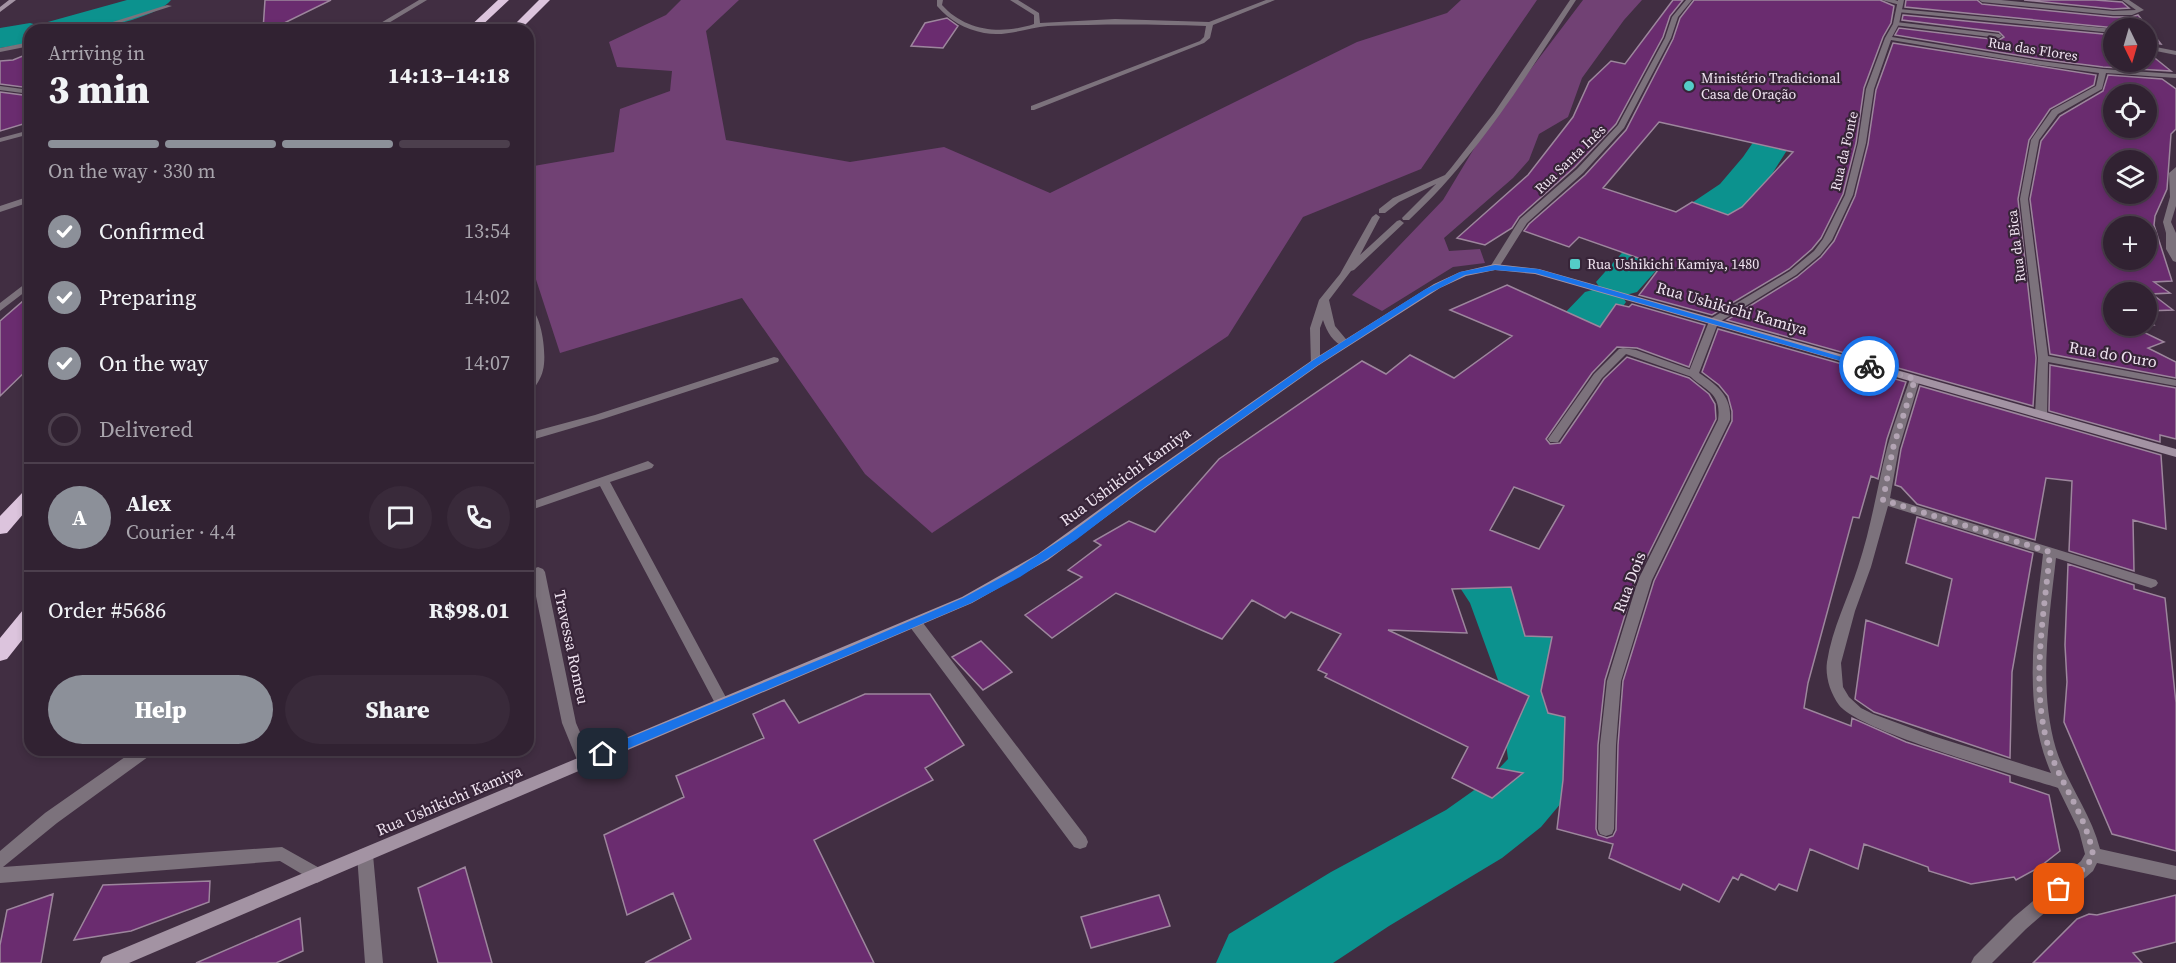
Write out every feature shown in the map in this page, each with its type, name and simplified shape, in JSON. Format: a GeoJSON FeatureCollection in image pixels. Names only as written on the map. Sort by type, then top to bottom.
{"type":"FeatureCollection","features":[{"type":"Feature","properties":{"kind":"highway"},"geometry":{"type":"LineString","coordinates":[[478,24],[504,0]]}},
{"type":"Feature","properties":{"kind":"highway"},"geometry":{"type":"LineString","coordinates":[[520,24],[545,0]]}},
{"type":"Feature","properties":{"kind":"highway"},"geometry":{"type":"LineString","coordinates":[[0,528],[24,502]]}},
{"type":"Feature","properties":{"kind":"highway"},"geometry":{"type":"LineString","coordinates":[[0,653],[24,623]]}},
{"type":"Feature","properties":{"kind":"main road"},"geometry":{"type":"LineString","coordinates":[[0,10],[13,0]]}},
{"type":"Feature","properties":{"kind":"main road","name":"Rua Ushikichi Kamiya"},"geometry":{"type":"LineString","coordinates":[[110,963],[967,600],[1043,557],[1315,363],[1437,286],[1463,274],[1495,267],[1536,271],[2176,453]]}},
{"type":"Feature","properties":{"kind":"street"},"geometry":{"type":"LineString","coordinates":[[382,24],[424,0]]}},
{"type":"Feature","properties":{"kind":"street"},"geometry":{"type":"LineString","coordinates":[[940,0],[939,5],[943,11],[954,19],[985,31],[1020,31],[1037,25],[1114,21],[1210,24],[1272,0]]}},
{"type":"Feature","properties":{"kind":"street"},"geometry":{"type":"LineString","coordinates":[[1013,0],[1022,3],[1037,14],[1037,25]]}},
{"type":"Feature","properties":{"kind":"street"},"geometry":{"type":"LineString","coordinates":[[1022,3],[1032,0]]}},
{"type":"Feature","properties":{"kind":"street"},"geometry":{"type":"LineString","coordinates":[[1344,274],[1429,199],[1474,146],[1573,0]]}},
{"type":"Feature","properties":{"kind":"street","name":"Rua Santa Inês"},"geometry":{"type":"LineString","coordinates":[[1495,267],[1523,221],[1580,171],[1621,126],[1668,38],[1676,17],[1689,0]]}},
{"type":"Feature","properties":{"kind":"street"},"geometry":{"type":"LineString","coordinates":[[1885,0],[1900,4],[2103,30]]}},
{"type":"Feature","properties":{"kind":"street"},"geometry":{"type":"LineString","coordinates":[[1982,0],[2124,13],[2140,10],[2125,0]]}},
{"type":"Feature","properties":{"kind":"street","name":"Rua da Fonte"},"geometry":{"type":"LineString","coordinates":[[1713,321],[1793,273],[1827,240],[1849,195],[1862,142],[1870,89],[1888,38],[1896,24],[1900,4]]}},
{"type":"Feature","properties":{"kind":"street"},"geometry":{"type":"LineString","coordinates":[[110,24],[169,6]]}},
{"type":"Feature","properties":{"kind":"street"},"geometry":{"type":"LineString","coordinates":[[1034,108],[1202,42],[1207,38],[1210,24]]}},
{"type":"Feature","properties":{"kind":"street"},"geometry":{"type":"LineString","coordinates":[[1896,24],[1998,36]]}},
{"type":"Feature","properties":{"kind":"street","name":"Rua das Flores"},"geometry":{"type":"LineString","coordinates":[[1888,38],[2103,71]]}},
{"type":"Feature","properties":{"kind":"street"},"geometry":{"type":"LineString","coordinates":[[0,50],[24,45]]}},
{"type":"Feature","properties":{"kind":"street"},"geometry":{"type":"LineString","coordinates":[[2157,49],[2176,52]]}},
{"type":"Feature","properties":{"kind":"street","name":"Rua da Bica"},"geometry":{"type":"LineString","coordinates":[[2041,415],[2043,358],[2024,199],[2035,140],[2055,112],[2099,87],[2103,71]]}},
{"type":"Feature","properties":{"kind":"street","name":"Rua das Flores"},"geometry":{"type":"LineString","coordinates":[[2118,72],[2176,76]]}},
{"type":"Feature","properties":{"kind":"street"},"geometry":{"type":"LineString","coordinates":[[0,88],[24,91]]}},
{"type":"Feature","properties":{"kind":"street"},"geometry":{"type":"LineString","coordinates":[[0,140],[24,134]]}},
{"type":"Feature","properties":{"kind":"street"},"geometry":{"type":"LineString","coordinates":[[2176,170],[2173,174],[2174,193],[2167,222],[2171,233],[2171,249],[2176,259]]}},
{"type":"Feature","properties":{"kind":"street"},"geometry":{"type":"LineString","coordinates":[[1315,363],[1315,328],[1324,300],[1344,274],[1379,214],[1396,200],[1447,176]]}},
{"type":"Feature","properties":{"kind":"street"},"geometry":{"type":"LineString","coordinates":[[0,209],[24,201]]}},
{"type":"Feature","properties":{"kind":"street"},"geometry":{"type":"LineString","coordinates":[[0,308],[24,288]]}},
{"type":"Feature","properties":{"kind":"street"},"geometry":{"type":"LineString","coordinates":[[1324,300],[1330,326],[1339,340],[1345,344]]}},
{"type":"Feature","properties":{"kind":"street"},"geometry":{"type":"LineString","coordinates":[[1554,439],[1598,376],[1623,351],[1632,352],[1693,374],[1713,321]]}},
{"type":"Feature","properties":{"kind":"street"},"geometry":{"type":"LineString","coordinates":[[534,328],[541,360],[534,380]]}},
{"type":"Feature","properties":{"kind":"street","name":"Rua do Ouro"},"geometry":{"type":"LineString","coordinates":[[2043,358],[2176,383]]}},
{"type":"Feature","properties":{"kind":"street"},"geometry":{"type":"LineString","coordinates":[[534,435],[599,417],[774,360]]}},
{"type":"Feature","properties":{"kind":"street","name":"Rua Dois"},"geometry":{"type":"LineString","coordinates":[[1606,829],[1608,744],[1614,681],[1645,580],[1724,420],[1727,407],[1722,398],[1693,374]]}},
{"type":"Feature","properties":{"kind":"street"},"geometry":{"type":"LineString","coordinates":[[1915,379],[1893,448],[1883,500],[1865,567],[1848,611],[1834,663],[1836,687],[1856,712],[1868,718],[1929,741],[2063,783]]}},
{"type":"Feature","properties":{"kind":"street"},"geometry":{"type":"LineString","coordinates":[[534,505],[648,465]]}},
{"type":"Feature","properties":{"kind":"street"},"geometry":{"type":"LineString","coordinates":[[603,480],[722,703]]}},
{"type":"Feature","properties":{"kind":"street"},"geometry":{"type":"LineString","coordinates":[[1883,500],[2151,583]]}},
{"type":"Feature","properties":{"kind":"street"},"geometry":{"type":"LineString","coordinates":[[1980,963],[2020,923],[2087,866],[2093,855],[2087,831],[2063,783],[2049,747],[2041,706],[2042,613],[2050,552]]}},
{"type":"Feature","properties":{"kind":"street","name":"Travessa Romeu"},"geometry":{"type":"LineString","coordinates":[[538,572],[569,723],[585,762]]}},
{"type":"Feature","properties":{"kind":"street"},"geometry":{"type":"LineString","coordinates":[[915,623],[1080,842]]}},
{"type":"Feature","properties":{"kind":"street"},"geometry":{"type":"LineString","coordinates":[[0,861],[51,818],[139,756]]}},
{"type":"Feature","properties":{"kind":"street"},"geometry":{"type":"LineString","coordinates":[[0,875],[282,854],[317,875]]}},
{"type":"Feature","properties":{"kind":"street"},"geometry":{"type":"LineString","coordinates":[[365,855],[374,963]]}},
{"type":"Feature","properties":{"kind":"street"},"geometry":{"type":"LineString","coordinates":[[2093,855],[2176,873]]}},
{"type":"Feature","properties":{"kind":"shaded area"},"geometry":{"type":"Polygon","coordinates":[[[681,0],[739,0],[706,31],[726,140],[850,162],[944,147],[1050,193],[1357,42],[1447,13],[1461,0],[1537,0],[1421,169],[1303,217],[1228,336],[932,533],[865,474],[742,298],[560,353],[534,273],[534,166],[614,152],[620,109],[670,91],[672,71],[617,67],[609,42],[666,15],[681,0]]]}},
{"type":"Feature","properties":{"kind":"shaded area"},"geometry":{"type":"Polygon","coordinates":[[[1583,0],[1642,0],[1624,20],[1582,78],[1568,117],[1539,134],[1529,160],[1513,178],[1444,238],[1449,251],[1480,249],[1485,263],[1453,267],[1382,311],[1352,295],[1443,200],[1487,127],[1583,0]]]}},
{"type":"Feature","properties":{"kind":"building"},"geometry":{"type":"Polygon","coordinates":[[[265,0],[331,0],[282,24],[263,24],[265,0]]]}},
{"type":"Feature","properties":{"kind":"building"},"geometry":{"type":"Polygon","coordinates":[[[1673,0],[1683,0],[1670,16],[1663,37],[1616,124],[1575,167],[1519,217],[1512,228],[1485,245],[1457,238],[1528,175],[1573,117],[1589,82],[1611,61],[1625,64],[1673,0]]]}},
{"type":"Feature","properties":{"kind":"building"},"geometry":{"type":"Polygon","coordinates":[[[1694,0],[1880,0],[1894,6],[1891,23],[1883,37],[1864,88],[1856,143],[1843,194],[1821,238],[1789,269],[1712,315],[1639,295],[1661,266],[1579,237],[1569,247],[1524,231],[1585,175],[1626,130],[1673,39],[1680,18],[1694,0]],[[1659,122],[1603,188],[1676,212],[1692,202],[1728,215],[1742,207],[1793,152],[1659,122]]]}},
{"type":"Feature","properties":{"kind":"building"},"geometry":{"type":"Polygon","coordinates":[[[1906,0],[1977,0],[1982,4],[2113,17],[2138,15],[2140,18],[2103,18],[2103,27],[1905,7],[1906,0]]]}},
{"type":"Feature","properties":{"kind":"building"},"geometry":{"type":"Polygon","coordinates":[[[2024,0],[2122,2],[2129,8],[2113,9],[2024,0]]]}},
{"type":"Feature","properties":{"kind":"building"},"geometry":{"type":"Polygon","coordinates":[[[1903,15],[2103,34],[2103,67],[1895,35],[1899,28],[1999,40],[2004,37],[1999,32],[1902,20],[1903,15]]]}},
{"type":"Feature","properties":{"kind":"building"},"geometry":{"type":"Polygon","coordinates":[[[947,18],[958,26],[943,48],[911,46],[925,23],[947,18]]]}},
{"type":"Feature","properties":{"kind":"building"},"geometry":{"type":"Polygon","coordinates":[[[1893,43],[2096,75],[2094,85],[2050,109],[2029,140],[2018,199],[2036,358],[2033,406],[1727,320],[1797,277],[1821,257],[1834,241],[1855,196],[1868,144],[1876,90],[1893,43]]]}},
{"type":"Feature","properties":{"kind":"building"},"geometry":{"type":"Polygon","coordinates":[[[24,55],[24,87],[0,84],[0,61],[13,60],[24,55]]]}},
{"type":"Feature","properties":{"kind":"building"},"geometry":{"type":"Polygon","coordinates":[[[2157,60],[2171,71],[2157,70],[2157,60]]]}},
{"type":"Feature","properties":{"kind":"building"},"geometry":{"type":"Polygon","coordinates":[[[2108,75],[2162,79],[2176,89],[2176,129],[2171,134],[2167,189],[2155,216],[2103,216],[2103,270],[2157,270],[2157,234],[2172,281],[2103,282],[2103,336],[2152,336],[2164,342],[2148,348],[2176,362],[2176,378],[2050,354],[2030,199],[2041,141],[2060,116],[2103,91],[2103,138],[2157,138],[2157,84],[2105,84],[2108,75]]]}},
{"type":"Feature","properties":{"kind":"building"},"geometry":{"type":"Polygon","coordinates":[[[0,92],[24,95],[24,124],[0,131],[0,92]]]}},
{"type":"Feature","properties":{"kind":"building"},"geometry":{"type":"Polygon","coordinates":[[[2157,284],[2170,293],[2157,294],[2157,284]]]}},
{"type":"Feature","properties":{"kind":"building"},"geometry":{"type":"Polygon","coordinates":[[[1507,285],[1600,327],[1616,304],[1629,307],[1632,304],[1705,325],[1689,367],[1637,348],[1617,347],[1592,373],[1546,439],[1550,444],[1560,443],[1604,379],[1627,357],[1689,378],[1709,394],[1715,404],[1716,419],[1636,579],[1605,680],[1598,745],[1596,829],[1598,835],[1607,838],[1613,836],[1616,830],[1618,745],[1623,681],[1654,581],[1732,421],[1728,396],[1719,385],[1702,372],[1718,329],[1906,382],[1887,439],[1878,479],[1871,476],[1859,518],[1853,517],[1808,683],[1804,708],[1851,726],[1852,718],[1906,742],[2010,776],[2010,782],[2049,795],[2060,851],[2038,868],[2016,880],[2014,877],[1971,884],[1929,871],[1928,867],[1864,844],[1858,869],[1810,849],[1797,891],[1779,884],[1775,890],[1741,874],[1738,880],[1733,877],[1719,902],[1683,884],[1680,890],[1609,858],[1613,844],[1557,829],[1563,780],[1565,717],[1548,713],[1541,691],[1552,637],[1525,636],[1511,587],[1452,589],[1467,633],[1388,630],[1529,696],[1497,768],[1523,773],[1492,798],[1452,778],[1468,747],[1325,677],[1327,674],[1318,670],[1341,634],[1291,612],[1285,618],[1252,600],[1222,639],[1116,593],[1052,638],[1025,615],[1082,577],[1068,570],[1101,545],[1094,541],[1129,521],[1155,532],[1219,459],[1362,361],[1386,374],[1410,355],[1454,378],[1512,336],[1450,310],[1507,285]],[[1514,487],[1490,530],[1539,549],[1564,506],[1514,487]]]}},
{"type":"Feature","properties":{"kind":"building"},"geometry":{"type":"Polygon","coordinates":[[[2157,298],[2173,310],[2157,311],[2157,298]]]}},
{"type":"Feature","properties":{"kind":"building"},"geometry":{"type":"Polygon","coordinates":[[[24,300],[24,373],[0,396],[0,321],[24,300]]]}},
{"type":"Feature","properties":{"kind":"building"},"geometry":{"type":"Polygon","coordinates":[[[2050,365],[2176,388],[2176,439],[2160,435],[2160,442],[2049,411],[2050,365]]]}},
{"type":"Feature","properties":{"kind":"building"},"geometry":{"type":"Polygon","coordinates":[[[1920,386],[2161,455],[2166,529],[2133,520],[2134,571],[2069,551],[2072,481],[2046,478],[2035,540],[1917,504],[1901,487],[1895,485],[1901,449],[1920,386]]]}},
{"type":"Feature","properties":{"kind":"building"},"geometry":{"type":"Polygon","coordinates":[[[1917,517],[2033,553],[2012,672],[2010,758],[1874,712],[1855,699],[1866,620],[1938,646],[1952,579],[1906,563],[1917,517]]]}},
{"type":"Feature","properties":{"kind":"building"},"geometry":{"type":"Polygon","coordinates":[[[2068,564],[2134,585],[2134,589],[2165,598],[2176,703],[2176,851],[2112,834],[2064,722],[2067,682],[2065,645],[2068,564]]]}},
{"type":"Feature","properties":{"kind":"building"},"geometry":{"type":"Polygon","coordinates":[[[981,641],[1012,672],[983,690],[952,657],[981,641]]]}},
{"type":"Feature","properties":{"kind":"building"},"geometry":{"type":"Polygon","coordinates":[[[865,694],[930,694],[964,745],[925,768],[933,780],[814,840],[874,963],[645,963],[691,939],[673,893],[627,915],[604,835],[684,797],[676,776],[764,738],[753,714],[784,700],[799,723],[865,694]]]}},
{"type":"Feature","properties":{"kind":"building"},"geometry":{"type":"Polygon","coordinates":[[[465,867],[492,963],[438,963],[418,888],[465,867]]]}},
{"type":"Feature","properties":{"kind":"building"},"geometry":{"type":"Polygon","coordinates":[[[210,881],[209,902],[131,931],[74,940],[103,885],[210,881]]]}},
{"type":"Feature","properties":{"kind":"building"},"geometry":{"type":"Polygon","coordinates":[[[53,894],[41,963],[0,963],[0,945],[7,910],[53,894]]]}},
{"type":"Feature","properties":{"kind":"building"},"geometry":{"type":"Polygon","coordinates":[[[1159,895],[1170,926],[1091,948],[1081,917],[1159,895]]]}},
{"type":"Feature","properties":{"kind":"building"},"geometry":{"type":"Polygon","coordinates":[[[2176,895],[2176,942],[2133,953],[2142,963],[2033,963],[2077,919],[2089,914],[2097,915],[2176,895]]]}},
{"type":"Feature","properties":{"kind":"building"},"geometry":{"type":"Polygon","coordinates":[[[300,918],[303,951],[276,963],[196,963],[300,918]]]}},
{"type":"Feature","properties":{"kind":"waterway"},"geometry":{"type":"LineString","coordinates":[[73,24],[132,9],[155,0]]}},
{"type":"Feature","properties":{"kind":"waterway"},"geometry":{"type":"LineString","coordinates":[[0,38],[24,34]]}},
{"type":"Feature","properties":{"kind":"waterway"},"geometry":{"type":"LineString","coordinates":[[1620,282],[1645,255],[1735,193],[1758,165],[1782,128],[1770,71]]}},
{"type":"Feature","properties":{"kind":"waterway"},"geometry":{"type":"LineString","coordinates":[[1530,380],[1602,302]]}},
{"type":"Feature","properties":{"kind":"waterway"},"geometry":{"type":"LineString","coordinates":[[1259,963],[1360,899],[1474,834],[1514,804],[1546,768],[1533,680],[1501,597],[1456,534],[1453,518]]}},
{"type":"Feature","properties":{"kind":"way so far"},"geometry":{"type":"LineString","coordinates":[[1869,366],[1915,379],[1893,448],[1883,500],[2050,552],[2042,613],[2041,706],[2049,747],[2063,783],[2087,831],[2093,855],[2087,866],[2059,889]]}},
{"type":"Feature","properties":{"kind":"place","name":"Ministério Tradicional Casa de Oração"},"geometry":{"type":"Point","coordinates":[1689,86]}},
{"type":"Feature","properties":{"kind":"place","name":"Rua Ushikichi Kamiya, 1480"},"geometry":{"type":"Point","coordinates":[1575,264]}},
{"type":"Feature","properties":{"kind":"route"},"geometry":{"type":"LineString","coordinates":[[603,754],[835,658],[967,600],[1017,574],[1315,363],[1427,292],[1463,274],[1495,267],[1536,271],[1869,366]]}}]}
